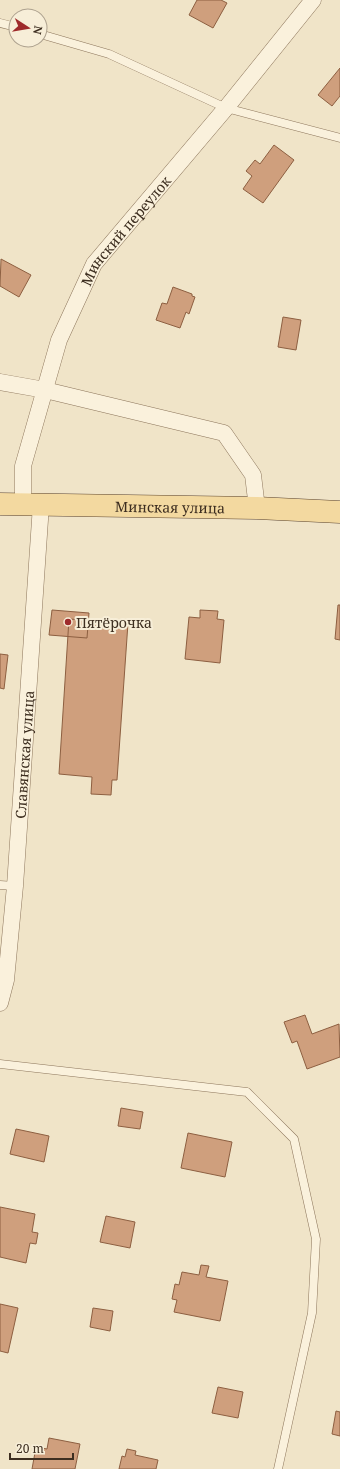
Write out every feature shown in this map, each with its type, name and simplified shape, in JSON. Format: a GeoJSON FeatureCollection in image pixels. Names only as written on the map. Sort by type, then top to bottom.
{"type":"FeatureCollection","features":[{"type":"Feature","properties":{"kind":"main road","name":"Минская улица"},"geometry":{"type":"LineString","coordinates":[[0,504],[257,508],[340,512]]}},
{"type":"Feature","properties":{"kind":"street","name":"Минский переулок"},"geometry":{"type":"LineString","coordinates":[[32,505],[23,466],[60,340],[94,264],[226,108],[313,0]]}},
{"type":"Feature","properties":{"kind":"street"},"geometry":{"type":"LineString","coordinates":[[0,382],[45,390],[224,433],[253,475],[257,508]]}},
{"type":"Feature","properties":{"kind":"street","name":"Славянская улица"},"geometry":{"type":"LineString","coordinates":[[0,1003],[6,980],[7,885],[32,505]]}},
{"type":"Feature","properties":{"kind":"lane"},"geometry":{"type":"LineString","coordinates":[[48,36],[109,54],[226,108],[340,138]]}},
{"type":"Feature","properties":{"kind":"lane"},"geometry":{"type":"LineString","coordinates":[[0,1064],[247,1092],[294,1140],[316,1240],[312,1313],[278,1469]]}},
{"type":"Feature","properties":{"kind":"building"},"geometry":{"type":"Polygon","coordinates":[[[197,0],[221,0],[227,3],[213,28],[189,15],[197,0]]]}},
{"type":"Feature","properties":{"kind":"building"},"geometry":{"type":"Polygon","coordinates":[[[340,68],[340,96],[332,106],[318,95],[340,68]]]}},
{"type":"Feature","properties":{"kind":"building"},"geometry":{"type":"Polygon","coordinates":[[[274,145],[294,160],[263,203],[243,189],[252,176],[246,171],[255,160],[260,164],[274,145]]]}},
{"type":"Feature","properties":{"kind":"building"},"geometry":{"type":"Polygon","coordinates":[[[1,259],[31,275],[19,297],[0,286],[1,259]]]}},
{"type":"Feature","properties":{"kind":"building"},"geometry":{"type":"Polygon","coordinates":[[[173,287],[192,294],[192,296],[195,297],[189,314],[186,312],[180,328],[156,320],[162,303],[167,304],[173,287]]]}},
{"type":"Feature","properties":{"kind":"building"},"geometry":{"type":"Polygon","coordinates":[[[283,317],[301,320],[296,350],[278,347],[283,317]]]}},
{"type":"Feature","properties":{"kind":"building"},"geometry":{"type":"Polygon","coordinates":[[[338,605],[340,605],[340,640],[335,639],[338,605]]]}},
{"type":"Feature","properties":{"kind":"building"},"geometry":{"type":"Polygon","coordinates":[[[52,610],[89,613],[87,638],[49,635],[52,610]]]}},
{"type":"Feature","properties":{"kind":"building"},"geometry":{"type":"Polygon","coordinates":[[[200,610],[218,611],[217,619],[224,620],[220,663],[185,659],[189,617],[200,618],[200,610]]]}},
{"type":"Feature","properties":{"kind":"building"},"geometry":{"type":"Polygon","coordinates":[[[69,619],[128,623],[117,780],[112,780],[111,795],[91,794],[92,777],[59,774],[69,619]]]}},
{"type":"Feature","properties":{"kind":"building"},"geometry":{"type":"Polygon","coordinates":[[[0,654],[8,655],[4,689],[0,688],[0,654]]]}},
{"type":"Feature","properties":{"kind":"building"},"geometry":{"type":"Polygon","coordinates":[[[305,1015],[312,1034],[339,1024],[340,1057],[307,1069],[297,1041],[292,1043],[284,1022],[305,1015]]]}},
{"type":"Feature","properties":{"kind":"building"},"geometry":{"type":"Polygon","coordinates":[[[121,1108],[143,1112],[140,1129],[118,1126],[121,1108]]]}},
{"type":"Feature","properties":{"kind":"building"},"geometry":{"type":"Polygon","coordinates":[[[16,1129],[49,1136],[44,1162],[10,1154],[16,1129]]]}},
{"type":"Feature","properties":{"kind":"building"},"geometry":{"type":"Polygon","coordinates":[[[188,1133],[232,1142],[225,1177],[181,1168],[188,1133]]]}},
{"type":"Feature","properties":{"kind":"building"},"geometry":{"type":"Polygon","coordinates":[[[0,1207],[35,1214],[32,1232],[38,1233],[36,1244],[30,1243],[26,1263],[0,1257],[0,1207]]]}},
{"type":"Feature","properties":{"kind":"building"},"geometry":{"type":"Polygon","coordinates":[[[106,1216],[135,1222],[130,1248],[100,1242],[106,1216]]]}},
{"type":"Feature","properties":{"kind":"building"},"geometry":{"type":"Polygon","coordinates":[[[201,1265],[209,1266],[206,1277],[228,1281],[220,1321],[174,1312],[177,1300],[172,1299],[175,1284],[179,1285],[182,1272],[199,1275],[201,1265]]]}},
{"type":"Feature","properties":{"kind":"building"},"geometry":{"type":"Polygon","coordinates":[[[0,1304],[18,1308],[8,1353],[0,1351],[0,1304]]]}},
{"type":"Feature","properties":{"kind":"building"},"geometry":{"type":"Polygon","coordinates":[[[93,1308],[113,1311],[110,1331],[90,1327],[93,1308]]]}},
{"type":"Feature","properties":{"kind":"building"},"geometry":{"type":"Polygon","coordinates":[[[218,1387],[243,1392],[238,1418],[212,1413],[218,1387]]]}},
{"type":"Feature","properties":{"kind":"building"},"geometry":{"type":"Polygon","coordinates":[[[336,1411],[340,1412],[340,1436],[332,1434],[336,1411]]]}},
{"type":"Feature","properties":{"kind":"building"},"geometry":{"type":"Polygon","coordinates":[[[49,1438],[80,1444],[75,1469],[32,1469],[36,1447],[47,1449],[49,1438]]]}},
{"type":"Feature","properties":{"kind":"building"},"geometry":{"type":"Polygon","coordinates":[[[127,1449],[136,1451],[135,1455],[158,1460],[156,1469],[119,1469],[122,1456],[125,1457],[127,1449]]]}},
{"type":"Feature","properties":{"kind":"place","name":"Пятёрочка"},"geometry":{"type":"Point","coordinates":[68,622]}}]}
